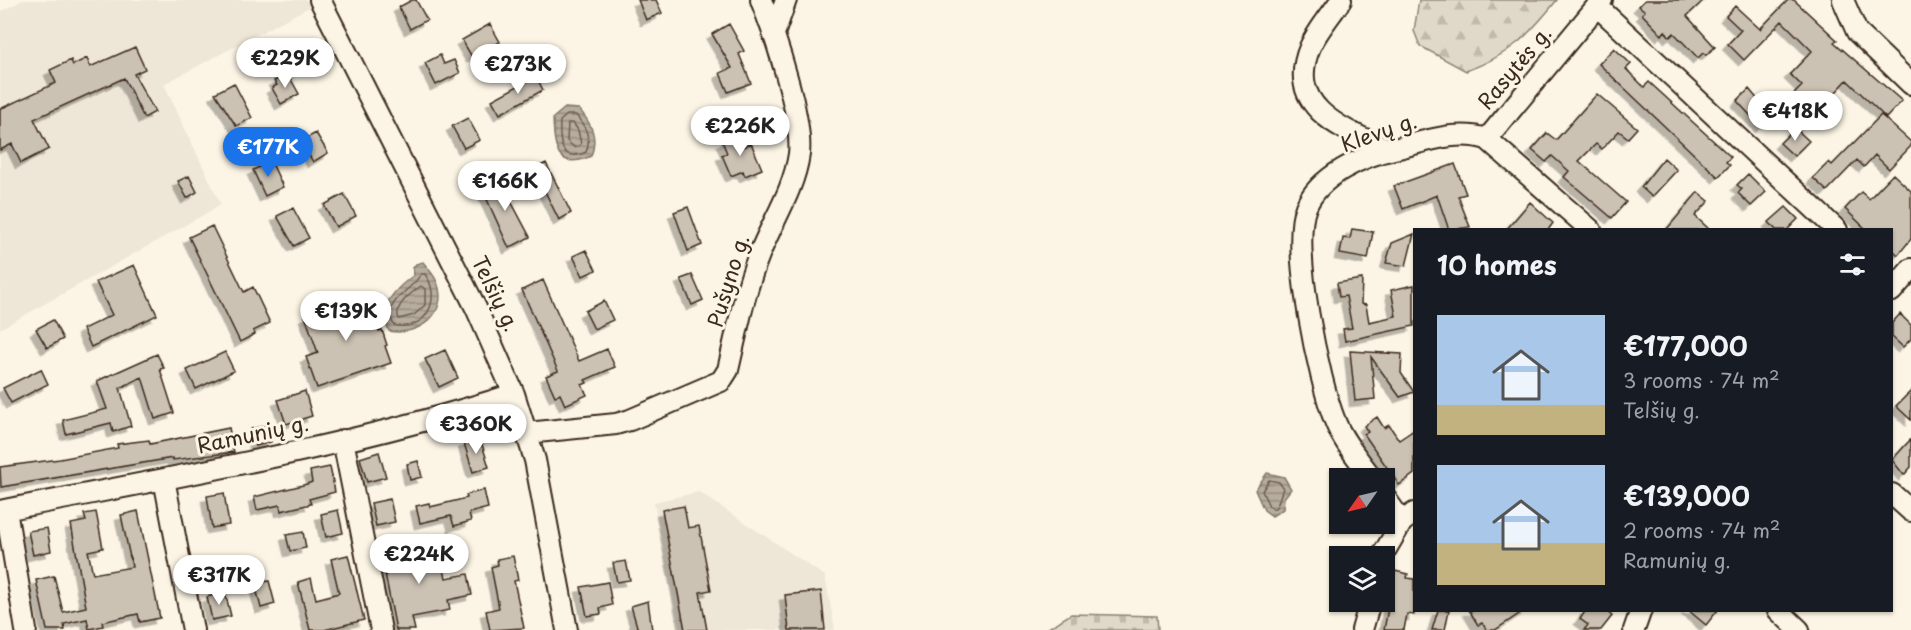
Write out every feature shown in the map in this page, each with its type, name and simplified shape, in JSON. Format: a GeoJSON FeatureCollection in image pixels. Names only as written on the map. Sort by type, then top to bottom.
{"type":"FeatureCollection","features":[{"type":"Feature","properties":{"kind":"street","name":"Telšių g."},"geometry":{"type":"LineString","coordinates":[[320,0],[477,308],[514,394],[535,460],[567,630]]}},
{"type":"Feature","properties":{"kind":"street","name":"Pušyno g."},"geometry":{"type":"LineString","coordinates":[[527,433],[616,424],[722,381],[728,370],[759,256],[788,192],[799,154],[795,118],[774,34],[761,0]]}},
{"type":"Feature","properties":{"kind":"street"},"geometry":{"type":"LineString","coordinates":[[774,34],[786,0]]}},
{"type":"Feature","properties":{"kind":"street"},"geometry":{"type":"LineString","coordinates":[[1341,0],[1311,45],[1303,68],[1306,90],[1318,111],[1338,127],[1390,150]]}},
{"type":"Feature","properties":{"kind":"street"},"geometry":{"type":"LineString","coordinates":[[1844,0],[1857,32],[1911,84]]}},
{"type":"Feature","properties":{"kind":"street"},"geometry":{"type":"LineString","coordinates":[[1600,3],[1835,228]]}},
{"type":"Feature","properties":{"kind":"street","name":"Rasytės g."},"geometry":{"type":"LineString","coordinates":[[1487,139],[1600,3]]}},
{"type":"Feature","properties":{"kind":"street","name":"Klevų g."},"geometry":{"type":"LineString","coordinates":[[1365,468],[1342,436],[1331,410],[1310,330],[1301,241],[1305,209],[1313,194],[1342,170],[1390,150],[1454,135],[1473,134],[1487,139]]}},
{"type":"Feature","properties":{"kind":"street"},"geometry":{"type":"LineString","coordinates":[[1487,139],[1589,228]]}},
{"type":"Feature","properties":{"kind":"street"},"geometry":{"type":"LineString","coordinates":[[1898,288],[1911,269]]}},
{"type":"Feature","properties":{"kind":"street","name":"Ramunių g."},"geometry":{"type":"LineString","coordinates":[[3,510],[164,479],[430,421],[514,394]]}},
{"type":"Feature","properties":{"kind":"street"},"geometry":{"type":"LineString","coordinates":[[344,440],[381,630]]}},
{"type":"Feature","properties":{"kind":"street"},"geometry":{"type":"LineString","coordinates":[[164,479],[193,630]]}},
{"type":"Feature","properties":{"kind":"street"},"geometry":{"type":"LineString","coordinates":[[1893,495],[1911,511]]}},
{"type":"Feature","properties":{"kind":"street"},"geometry":{"type":"LineString","coordinates":[[1389,546],[1408,518],[1395,506]]}},
{"type":"Feature","properties":{"kind":"street"},"geometry":{"type":"LineString","coordinates":[[3,510],[26,630]]}},
{"type":"Feature","properties":{"kind":"street"},"geometry":{"type":"LineString","coordinates":[[1362,630],[1367,612]]}},
{"type":"Feature","properties":{"kind":"street"},"geometry":{"type":"LineString","coordinates":[[1634,630],[1640,612]]}},
{"type":"Feature","properties":{"kind":"street"},"geometry":{"type":"LineString","coordinates":[[1780,612],[1800,630]]}},
{"type":"Feature","properties":{"kind":"shaded area"},"geometry":{"type":"Polygon","coordinates":[[[23,0],[307,0],[311,6],[164,84],[221,205],[0,329],[0,12],[23,0]]]}},
{"type":"Feature","properties":{"kind":"shaded area"},"geometry":{"type":"Polygon","coordinates":[[[699,492],[825,576],[835,630],[680,630],[654,502],[699,492]]]}},
{"type":"Feature","properties":{"kind":"green space"},"geometry":{"type":"Polygon","coordinates":[[[1419,0],[1557,0],[1517,43],[1495,58],[1466,71],[1420,46],[1414,31],[1419,0]]]}},
{"type":"Feature","properties":{"kind":"green space"},"geometry":{"type":"Polygon","coordinates":[[[1071,614],[1157,616],[1158,630],[1045,630],[1071,614]]]}},
{"type":"Feature","properties":{"kind":"water"},"geometry":{"type":"Polygon","coordinates":[[[565,108],[579,109],[587,120],[594,137],[591,156],[570,161],[559,154],[554,138],[553,118],[565,108]]]}},
{"type":"Feature","properties":{"kind":"water"},"geometry":{"type":"Polygon","coordinates":[[[423,262],[436,279],[440,293],[435,313],[429,320],[411,330],[389,331],[382,315],[384,309],[395,292],[414,275],[413,268],[416,264],[423,262]]]}},
{"type":"Feature","properties":{"kind":"water"},"geometry":{"type":"Polygon","coordinates":[[[1267,473],[1284,477],[1291,489],[1284,498],[1283,509],[1272,516],[1264,510],[1255,490],[1267,473]]]}},
{"type":"Feature","properties":{"kind":"building"},"geometry":{"type":"Polygon","coordinates":[[[416,0],[427,20],[410,29],[399,7],[416,0]]]}},
{"type":"Feature","properties":{"kind":"building"},"geometry":{"type":"Polygon","coordinates":[[[638,0],[656,0],[662,13],[646,20],[638,0]]]}},
{"type":"Feature","properties":{"kind":"building"},"geometry":{"type":"Polygon","coordinates":[[[1645,0],[1704,0],[1687,16],[1715,47],[1706,55],[1703,53],[1698,58],[1674,33],[1670,37],[1665,31],[1662,35],[1642,14],[1645,11],[1639,6],[1645,0]]]}},
{"type":"Feature","properties":{"kind":"building"},"geometry":{"type":"Polygon","coordinates":[[[1788,0],[1794,0],[1837,40],[1834,42],[1902,101],[1886,118],[1847,80],[1823,106],[1821,105],[1810,115],[1792,96],[1802,86],[1790,74],[1812,51],[1782,21],[1744,60],[1728,44],[1741,30],[1726,16],[1735,6],[1760,29],[1788,0]]]}},
{"type":"Feature","properties":{"kind":"building"},"geometry":{"type":"Polygon","coordinates":[[[490,24],[500,42],[472,57],[462,40],[490,24]]]}},
{"type":"Feature","properties":{"kind":"building"},"geometry":{"type":"Polygon","coordinates":[[[729,24],[744,51],[739,54],[751,83],[728,92],[720,73],[732,68],[712,34],[729,24]]]}},
{"type":"Feature","properties":{"kind":"building"},"geometry":{"type":"Polygon","coordinates":[[[135,47],[145,69],[134,74],[155,112],[144,118],[124,78],[34,119],[49,149],[21,163],[12,144],[0,150],[0,109],[56,83],[50,70],[71,60],[73,65],[87,58],[90,67],[135,47]]]}},
{"type":"Feature","properties":{"kind":"building"},"geometry":{"type":"Polygon","coordinates":[[[1614,48],[1631,64],[1626,69],[1644,87],[1649,82],[1731,157],[1726,162],[1730,165],[1718,177],[1599,64],[1614,48]]]}},
{"type":"Feature","properties":{"kind":"building"},"geometry":{"type":"Polygon","coordinates":[[[440,55],[444,64],[454,60],[460,73],[436,85],[425,63],[440,55]]]}},
{"type":"Feature","properties":{"kind":"building"},"geometry":{"type":"Polygon","coordinates":[[[288,74],[299,94],[281,104],[272,88],[277,85],[274,81],[288,74]]]}},
{"type":"Feature","properties":{"kind":"building"},"geometry":{"type":"Polygon","coordinates":[[[536,76],[543,90],[500,114],[492,100],[536,76]]]}},
{"type":"Feature","properties":{"kind":"building"},"geometry":{"type":"Polygon","coordinates":[[[234,83],[252,118],[236,126],[215,93],[234,83]]]}},
{"type":"Feature","properties":{"kind":"building"},"geometry":{"type":"Polygon","coordinates":[[[1749,89],[1759,101],[1762,98],[1776,111],[1761,127],[1737,101],[1749,89]]]}},
{"type":"Feature","properties":{"kind":"building"},"geometry":{"type":"Polygon","coordinates":[[[1597,94],[1637,128],[1628,138],[1619,131],[1602,149],[1596,144],[1579,161],[1626,202],[1612,218],[1564,177],[1569,171],[1552,156],[1546,162],[1532,150],[1547,133],[1556,140],[1597,94]]]}},
{"type":"Feature","properties":{"kind":"building"},"geometry":{"type":"Polygon","coordinates":[[[1881,115],[1911,142],[1911,146],[1889,169],[1875,155],[1864,167],[1857,160],[1827,191],[1813,178],[1829,162],[1832,165],[1881,115]]]}},
{"type":"Feature","properties":{"kind":"building"},"geometry":{"type":"Polygon","coordinates":[[[468,118],[480,140],[464,148],[452,126],[468,118]]]}},
{"type":"Feature","properties":{"kind":"building"},"geometry":{"type":"Polygon","coordinates":[[[1795,128],[1809,141],[1794,156],[1780,143],[1795,128]]]}},
{"type":"Feature","properties":{"kind":"building"},"geometry":{"type":"Polygon","coordinates":[[[316,133],[328,153],[313,162],[301,141],[316,133]]]}},
{"type":"Feature","properties":{"kind":"building"},"geometry":{"type":"Polygon","coordinates":[[[738,135],[743,147],[751,143],[762,169],[745,176],[743,171],[731,176],[722,155],[727,153],[722,141],[738,135]]]}},
{"type":"Feature","properties":{"kind":"building"},"geometry":{"type":"Polygon","coordinates":[[[1664,158],[1677,170],[1652,197],[1641,187],[1664,158]]]}},
{"type":"Feature","properties":{"kind":"building"},"geometry":{"type":"Polygon","coordinates":[[[271,161],[283,187],[265,196],[253,170],[271,161]]]}},
{"type":"Feature","properties":{"kind":"building"},"geometry":{"type":"Polygon","coordinates":[[[546,163],[571,213],[559,220],[534,169],[546,163]]]}},
{"type":"Feature","properties":{"kind":"building"},"geometry":{"type":"Polygon","coordinates":[[[1455,164],[1466,194],[1458,196],[1470,227],[1448,228],[1437,195],[1403,209],[1394,186],[1455,164]]]}},
{"type":"Feature","properties":{"kind":"building"},"geometry":{"type":"Polygon","coordinates":[[[1748,174],[1766,192],[1751,206],[1738,193],[1742,189],[1737,185],[1748,174]]]}},
{"type":"Feature","properties":{"kind":"building"},"geometry":{"type":"Polygon","coordinates":[[[1893,174],[1911,191],[1911,239],[1898,255],[1893,250],[1893,228],[1865,228],[1845,209],[1861,192],[1869,199],[1893,174]]]}},
{"type":"Feature","properties":{"kind":"building"},"geometry":{"type":"Polygon","coordinates":[[[497,175],[530,237],[509,248],[480,184],[497,175]]]}},
{"type":"Feature","properties":{"kind":"building"},"geometry":{"type":"Polygon","coordinates":[[[189,176],[197,192],[187,198],[178,181],[189,176]]]}},
{"type":"Feature","properties":{"kind":"building"},"geometry":{"type":"Polygon","coordinates":[[[1698,192],[1709,201],[1695,216],[1708,228],[1668,228],[1698,192]]]}},
{"type":"Feature","properties":{"kind":"building"},"geometry":{"type":"Polygon","coordinates":[[[344,194],[356,216],[336,227],[324,205],[344,194]]]}},
{"type":"Feature","properties":{"kind":"building"},"geometry":{"type":"Polygon","coordinates":[[[1530,202],[1553,223],[1549,228],[1508,228],[1530,202]]]}},
{"type":"Feature","properties":{"kind":"building"},"geometry":{"type":"Polygon","coordinates":[[[688,207],[702,245],[688,251],[674,212],[688,207]]]}},
{"type":"Feature","properties":{"kind":"building"},"geometry":{"type":"Polygon","coordinates":[[[1786,207],[1798,219],[1789,228],[1774,228],[1769,222],[1786,207]]]}},
{"type":"Feature","properties":{"kind":"building"},"geometry":{"type":"Polygon","coordinates":[[[293,208],[309,238],[294,246],[277,216],[293,208]]]}},
{"type":"Feature","properties":{"kind":"building"},"geometry":{"type":"Polygon","coordinates":[[[212,226],[244,292],[253,287],[270,323],[253,331],[255,334],[240,342],[189,237],[212,226]]]}},
{"type":"Feature","properties":{"kind":"building"},"geometry":{"type":"Polygon","coordinates":[[[1352,229],[1373,232],[1368,259],[1340,254],[1343,238],[1350,239],[1352,229]]]}},
{"type":"Feature","properties":{"kind":"building"},"geometry":{"type":"Polygon","coordinates":[[[1413,234],[1406,266],[1386,263],[1392,243],[1413,234]]]}},
{"type":"Feature","properties":{"kind":"building"},"geometry":{"type":"Polygon","coordinates":[[[586,250],[596,270],[583,276],[573,256],[586,250]]]}},
{"type":"Feature","properties":{"kind":"building"},"geometry":{"type":"Polygon","coordinates":[[[134,265],[157,315],[91,347],[83,329],[112,315],[96,282],[134,265]]]}},
{"type":"Feature","properties":{"kind":"building"},"geometry":{"type":"Polygon","coordinates":[[[692,275],[703,300],[692,305],[681,279],[692,275]]]}},
{"type":"Feature","properties":{"kind":"building"},"geometry":{"type":"Polygon","coordinates":[[[1362,279],[1361,304],[1366,305],[1369,322],[1396,316],[1391,290],[1413,285],[1413,326],[1345,341],[1343,329],[1352,328],[1346,296],[1339,297],[1337,283],[1362,279]]]}},
{"type":"Feature","properties":{"kind":"building"},"geometry":{"type":"Polygon","coordinates":[[[543,280],[579,361],[607,349],[615,367],[585,380],[587,383],[582,385],[587,395],[565,405],[560,394],[555,396],[546,376],[558,371],[522,290],[543,280]]]}},
{"type":"Feature","properties":{"kind":"building"},"geometry":{"type":"Polygon","coordinates":[[[367,295],[379,331],[382,330],[391,363],[317,388],[306,357],[318,353],[305,316],[367,295]]]}},
{"type":"Feature","properties":{"kind":"building"},"geometry":{"type":"Polygon","coordinates":[[[604,301],[613,320],[594,329],[585,311],[604,301]]]}},
{"type":"Feature","properties":{"kind":"building"},"geometry":{"type":"Polygon","coordinates":[[[1900,314],[1911,325],[1911,339],[1903,347],[1893,338],[1893,322],[1900,314]]]}},
{"type":"Feature","properties":{"kind":"building"},"geometry":{"type":"Polygon","coordinates":[[[53,320],[63,339],[47,348],[36,329],[53,320]]]}},
{"type":"Feature","properties":{"kind":"building"},"geometry":{"type":"Polygon","coordinates":[[[445,350],[458,378],[439,387],[425,359],[445,350]]]}},
{"type":"Feature","properties":{"kind":"building"},"geometry":{"type":"Polygon","coordinates":[[[1350,351],[1402,354],[1401,373],[1413,392],[1400,397],[1371,357],[1375,399],[1355,401],[1350,351]]]}},
{"type":"Feature","properties":{"kind":"building"},"geometry":{"type":"Polygon","coordinates":[[[225,352],[234,371],[196,389],[187,370],[225,352]]]}},
{"type":"Feature","properties":{"kind":"building"},"geometry":{"type":"Polygon","coordinates":[[[157,354],[164,368],[160,369],[174,413],[155,419],[142,377],[120,388],[131,426],[113,432],[111,423],[66,434],[63,420],[107,409],[97,381],[157,354]]]}},
{"type":"Feature","properties":{"kind":"building"},"geometry":{"type":"Polygon","coordinates":[[[41,369],[48,384],[11,403],[3,388],[41,369]]]}},
{"type":"Feature","properties":{"kind":"building"},"geometry":{"type":"Polygon","coordinates":[[[305,391],[312,416],[286,424],[278,400],[305,391]]]}},
{"type":"Feature","properties":{"kind":"building"},"geometry":{"type":"Polygon","coordinates":[[[1911,391],[1911,420],[1896,406],[1911,391]]]}},
{"type":"Feature","properties":{"kind":"building"},"geometry":{"type":"Polygon","coordinates":[[[1377,417],[1384,428],[1389,425],[1399,440],[1413,431],[1413,475],[1399,485],[1395,479],[1395,468],[1387,468],[1364,434],[1368,432],[1364,426],[1377,417]]]}},
{"type":"Feature","properties":{"kind":"building"},"geometry":{"type":"Polygon","coordinates":[[[267,425],[271,442],[256,446],[251,429],[267,425]]]}},
{"type":"Feature","properties":{"kind":"building"},"geometry":{"type":"Polygon","coordinates":[[[229,428],[234,452],[173,460],[173,458],[1,487],[0,467],[118,448],[117,444],[149,440],[150,444],[229,428]]]}},
{"type":"Feature","properties":{"kind":"building"},"geometry":{"type":"Polygon","coordinates":[[[480,438],[489,467],[473,472],[464,443],[480,438]]]}},
{"type":"Feature","properties":{"kind":"building"},"geometry":{"type":"Polygon","coordinates":[[[1911,439],[1911,467],[1904,475],[1893,459],[1911,439]]]}},
{"type":"Feature","properties":{"kind":"building"},"geometry":{"type":"Polygon","coordinates":[[[379,452],[386,477],[367,482],[360,458],[379,452]]]}},
{"type":"Feature","properties":{"kind":"building"},"geometry":{"type":"Polygon","coordinates":[[[418,461],[422,477],[410,480],[407,464],[418,461]]]}},
{"type":"Feature","properties":{"kind":"building"},"geometry":{"type":"Polygon","coordinates":[[[330,467],[335,492],[309,499],[311,504],[281,511],[280,505],[257,510],[254,497],[307,484],[312,482],[310,471],[330,467]]]}},
{"type":"Feature","properties":{"kind":"building"},"geometry":{"type":"Polygon","coordinates":[[[484,490],[488,508],[469,513],[471,521],[454,526],[451,516],[420,523],[416,506],[429,503],[430,507],[467,498],[466,495],[484,490]]]}},
{"type":"Feature","properties":{"kind":"building"},"geometry":{"type":"Polygon","coordinates":[[[224,493],[229,525],[212,528],[207,496],[224,493]]]}},
{"type":"Feature","properties":{"kind":"building"},"geometry":{"type":"Polygon","coordinates":[[[390,499],[395,522],[376,526],[371,503],[390,499]]]}},
{"type":"Feature","properties":{"kind":"building"},"geometry":{"type":"Polygon","coordinates":[[[684,506],[688,528],[699,526],[711,590],[700,592],[707,630],[685,630],[662,510],[684,506]]]}},
{"type":"Feature","properties":{"kind":"building"},"geometry":{"type":"Polygon","coordinates":[[[338,510],[343,533],[326,537],[321,514],[338,510]]]}},
{"type":"Feature","properties":{"kind":"building"},"geometry":{"type":"Polygon","coordinates":[[[138,511],[160,618],[140,622],[138,614],[102,622],[103,626],[89,629],[87,619],[64,624],[65,630],[47,630],[36,580],[54,576],[63,612],[86,607],[71,524],[86,521],[84,514],[96,512],[103,548],[88,551],[93,574],[132,567],[121,515],[138,511]]]}},
{"type":"Feature","properties":{"kind":"building"},"geometry":{"type":"Polygon","coordinates":[[[47,528],[51,551],[33,555],[28,531],[47,528]]]}},
{"type":"Feature","properties":{"kind":"building"},"geometry":{"type":"Polygon","coordinates":[[[303,532],[306,548],[290,551],[286,535],[303,532]]]}},
{"type":"Feature","properties":{"kind":"building"},"geometry":{"type":"Polygon","coordinates":[[[398,543],[400,553],[406,551],[407,555],[439,548],[446,578],[468,574],[472,595],[448,600],[450,610],[412,617],[415,630],[396,630],[380,548],[398,543]]]}},
{"type":"Feature","properties":{"kind":"building"},"geometry":{"type":"Polygon","coordinates":[[[348,555],[364,620],[324,630],[310,630],[298,582],[311,578],[316,599],[339,593],[331,559],[348,555]]]}},
{"type":"Feature","properties":{"kind":"building"},"geometry":{"type":"Polygon","coordinates":[[[513,556],[518,580],[514,581],[524,628],[490,630],[486,611],[499,608],[491,567],[498,565],[497,559],[513,556]]]}},
{"type":"Feature","properties":{"kind":"building"},"geometry":{"type":"Polygon","coordinates":[[[626,561],[630,580],[617,582],[613,563],[626,561]]]}},
{"type":"Feature","properties":{"kind":"building"},"geometry":{"type":"Polygon","coordinates":[[[1395,571],[1408,574],[1407,578],[1413,579],[1414,615],[1407,614],[1404,630],[1384,630],[1387,612],[1395,612],[1395,571]]]}},
{"type":"Feature","properties":{"kind":"building"},"geometry":{"type":"Polygon","coordinates":[[[269,581],[275,604],[261,608],[255,584],[269,581]]]}},
{"type":"Feature","properties":{"kind":"building"},"geometry":{"type":"Polygon","coordinates":[[[608,582],[612,605],[600,608],[601,614],[587,616],[581,587],[608,582]]]}},
{"type":"Feature","properties":{"kind":"building"},"geometry":{"type":"Polygon","coordinates":[[[821,591],[825,630],[789,630],[785,595],[821,591]]]}},
{"type":"Feature","properties":{"kind":"building"},"geometry":{"type":"Polygon","coordinates":[[[225,592],[231,616],[212,620],[207,597],[225,592]]]}},
{"type":"Feature","properties":{"kind":"building"},"geometry":{"type":"Polygon","coordinates":[[[648,601],[652,630],[638,630],[631,606],[648,601]]]}},
{"type":"Feature","properties":{"kind":"building"},"geometry":{"type":"Polygon","coordinates":[[[1437,612],[1449,612],[1445,630],[1432,630],[1437,612]]]}},
{"type":"Feature","properties":{"kind":"building"},"geometry":{"type":"Polygon","coordinates":[[[1470,612],[1522,612],[1495,630],[1487,630],[1482,623],[1478,625],[1470,612]]]}},
{"type":"Feature","properties":{"kind":"building"},"geometry":{"type":"Polygon","coordinates":[[[1585,612],[1607,612],[1612,616],[1601,630],[1584,630],[1588,625],[1580,619],[1585,612]]]}},
{"type":"Feature","properties":{"kind":"building"},"geometry":{"type":"Polygon","coordinates":[[[1690,612],[1716,612],[1706,625],[1690,612]]]}}]}
